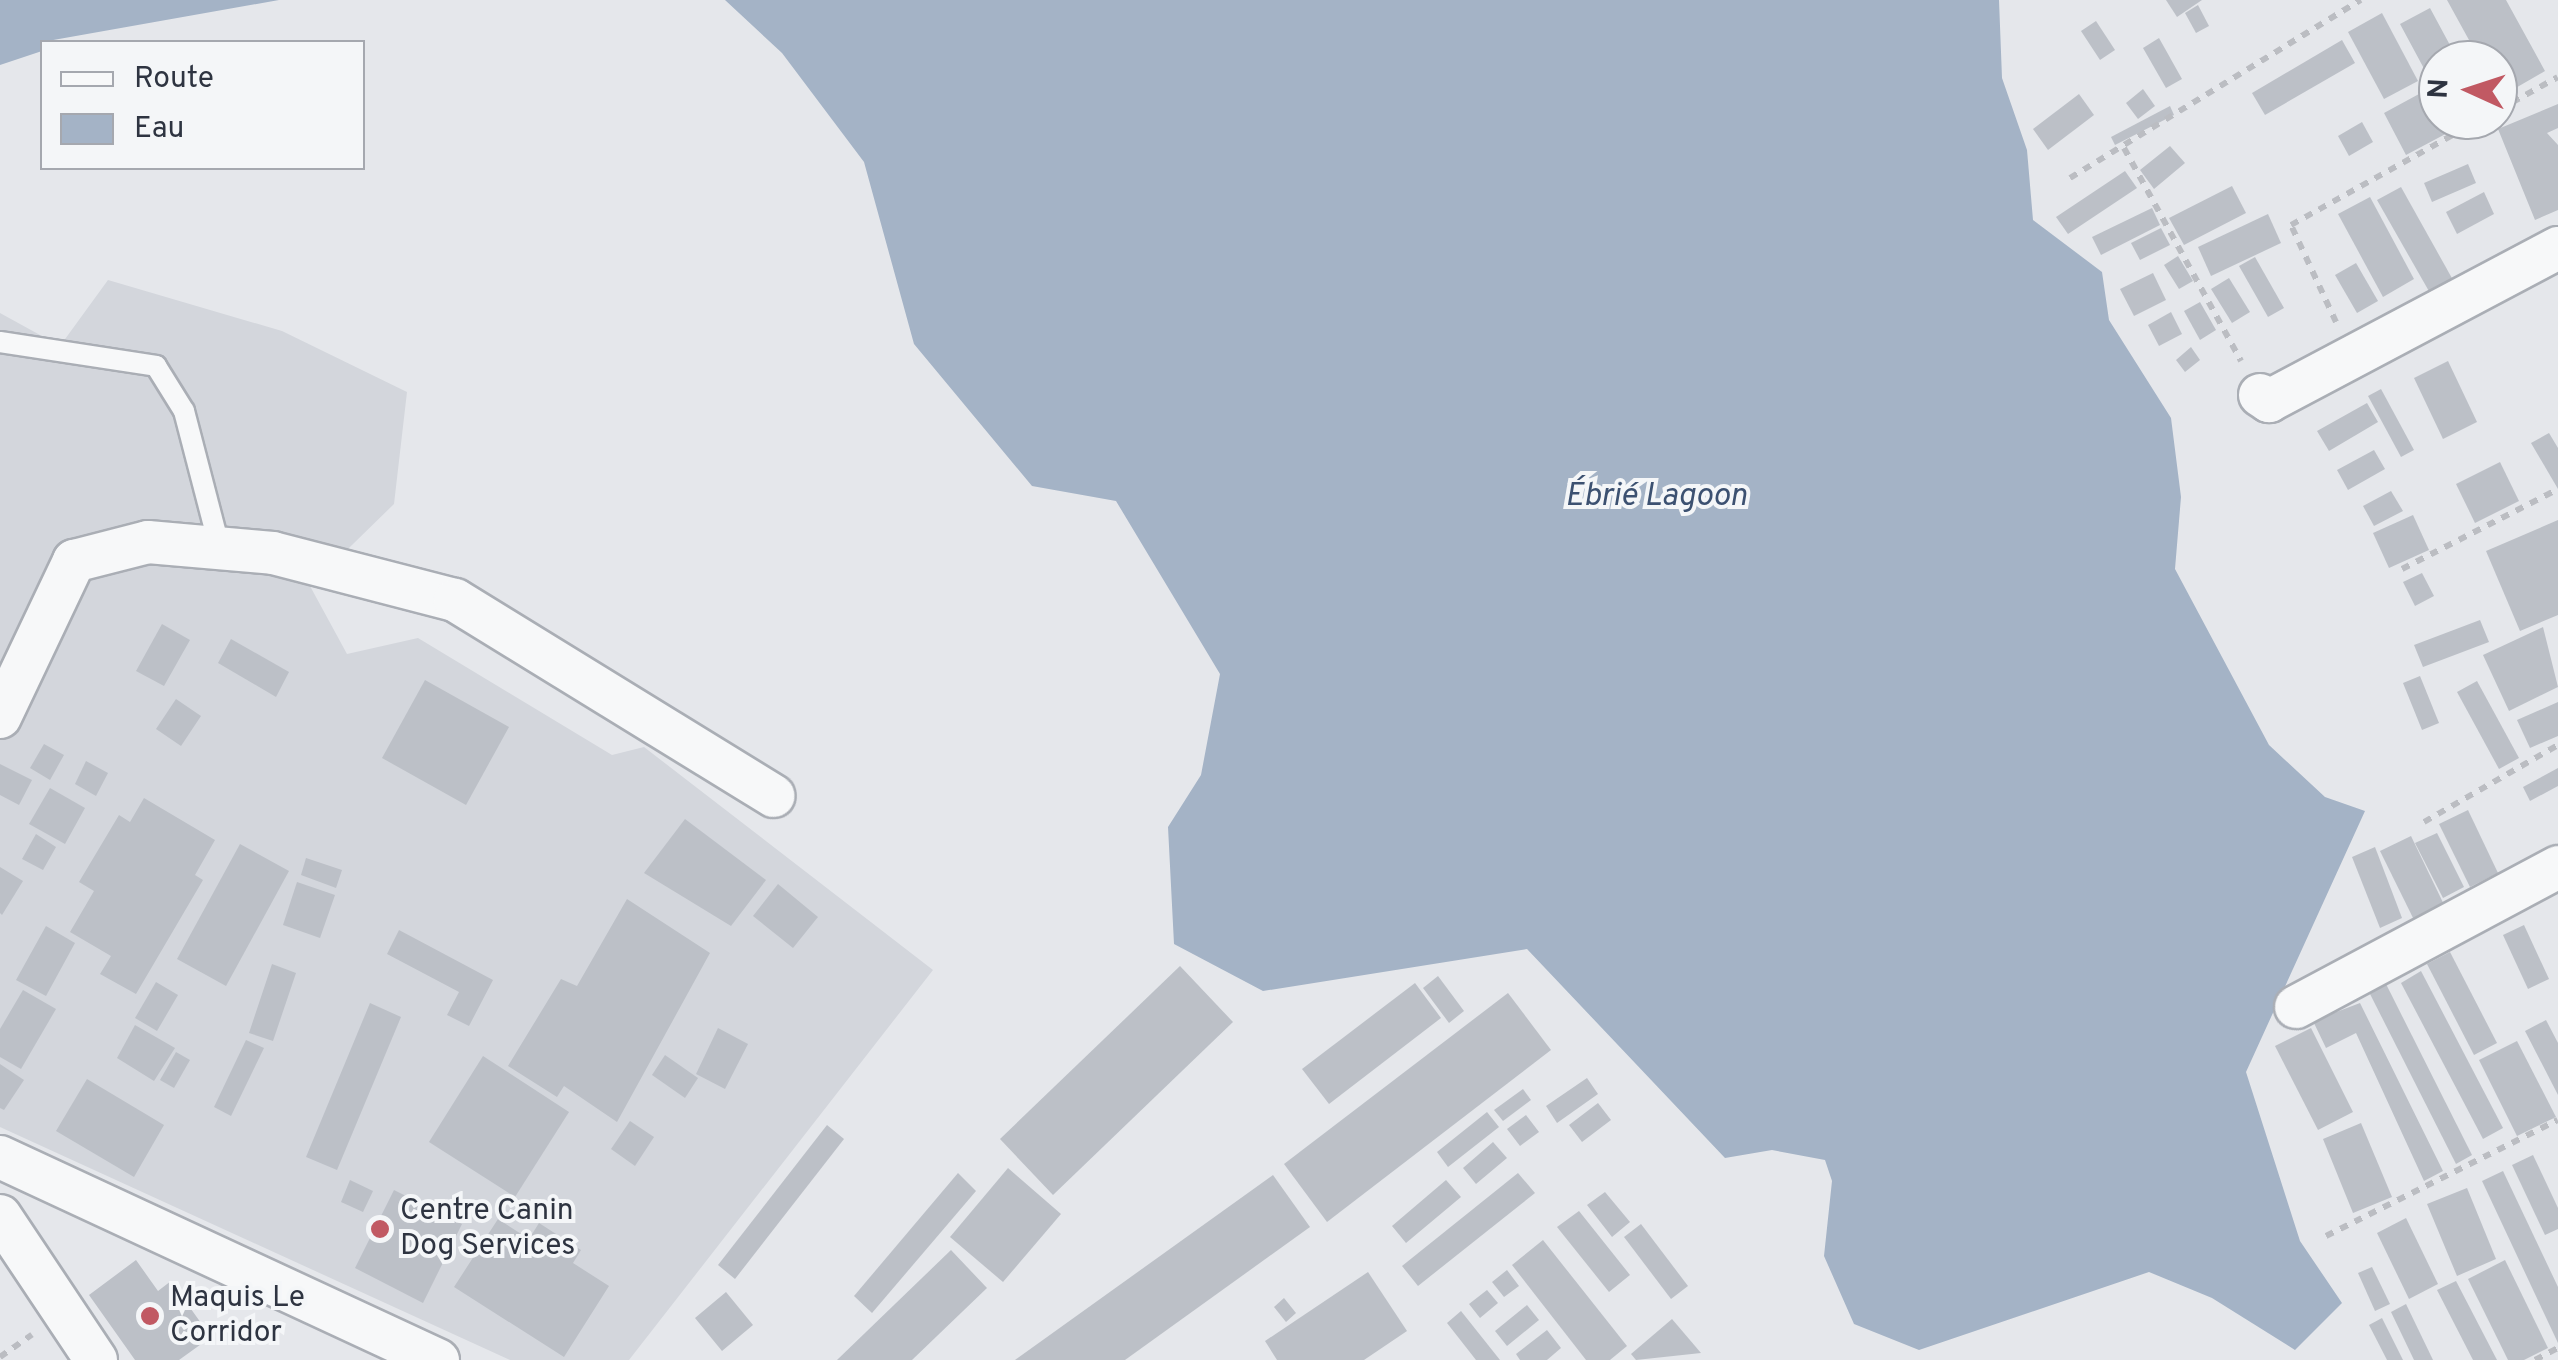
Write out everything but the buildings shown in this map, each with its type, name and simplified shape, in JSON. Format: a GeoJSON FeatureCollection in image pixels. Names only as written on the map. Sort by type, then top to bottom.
{"type":"FeatureCollection","features":[{"type":"Feature","properties":{"kind":"street"},"geometry":{"type":"LineString","coordinates":[[2260,395],[2269,402],[2558,248]]}},
{"type":"Feature","properties":{"kind":"street"},"geometry":{"type":"LineString","coordinates":[[0,717],[74,561],[148,542],[220,549],[389,577],[455,600],[773,796]]}},
{"type":"Feature","properties":{"kind":"street"},"geometry":{"type":"LineString","coordinates":[[2296,1007],[2558,868]]}},
{"type":"Feature","properties":{"kind":"street"},"geometry":{"type":"LineString","coordinates":[[0,1156],[438,1360]]}},
{"type":"Feature","properties":{"kind":"street"},"geometry":{"type":"LineString","coordinates":[[0,1216],[96,1360]]}},
{"type":"Feature","properties":{"kind":"lane"},"geometry":{"type":"LineString","coordinates":[[0,342],[132,355],[156,366],[184,411],[220,549]]}},
{"type":"Feature","properties":{"kind":"path"},"geometry":{"type":"LineString","coordinates":[[2070,178],[2361,0]]}},
{"type":"Feature","properties":{"kind":"path"},"geometry":{"type":"LineString","coordinates":[[2518,99],[2558,77]]}},
{"type":"Feature","properties":{"kind":"path"},"geometry":{"type":"LineString","coordinates":[[2353,358],[2291,225],[2444,140]]}},
{"type":"Feature","properties":{"kind":"path"},"geometry":{"type":"LineString","coordinates":[[2124,148],[2260,395]]}},
{"type":"Feature","properties":{"kind":"path"},"geometry":{"type":"LineString","coordinates":[[2402,568],[2558,489]]}},
{"type":"Feature","properties":{"kind":"path"},"geometry":{"type":"LineString","coordinates":[[2424,822],[2558,745]]}},
{"type":"Feature","properties":{"kind":"path"},"geometry":{"type":"LineString","coordinates":[[2326,1236],[2558,1120]]}},
{"type":"Feature","properties":{"kind":"path"},"geometry":{"type":"LineString","coordinates":[[2535,1360],[2558,1348]]}},
{"type":"Feature","properties":{"kind":"shaded area"},"geometry":{"type":"Polygon","coordinates":[[[108,280],[282,331],[407,392],[394,504],[310,586],[347,654],[418,638],[612,755],[644,747],[933,970],[629,1360],[510,1360],[0,1127],[0,313],[60,346],[108,280]]]}},
{"type":"Feature","properties":{"kind":"water"},"geometry":{"type":"Polygon","coordinates":[[[0,0],[279,0],[40,40],[40,52],[0,65],[0,0]]]}},
{"type":"Feature","properties":{"kind":"water","name":"Ébrié Lagoon"},"geometry":{"type":"Polygon","coordinates":[[[725,0],[1999,0],[2002,78],[2027,150],[2033,220],[2102,272],[2109,320],[2171,418],[2181,497],[2175,569],[2269,745],[2325,797],[2365,811],[2246,1072],[2300,1241],[2342,1303],[2295,1350],[2212,1298],[2149,1272],[1919,1350],[1854,1324],[1824,1256],[1832,1181],[1825,1160],[1772,1150],[1725,1158],[1527,949],[1263,991],[1174,944],[1168,827],[1201,775],[1220,674],[1116,501],[1032,486],[914,344],[864,162],[782,53],[725,0]]]}},
{"type":"Feature","properties":{"kind":"place","name":"Centre Canin Dog Services"},"geometry":{"type":"Point","coordinates":[380,1229]}},
{"type":"Feature","properties":{"kind":"place","name":"Maquis Le Corridor"},"geometry":{"type":"Point","coordinates":[150,1316]}}]}
